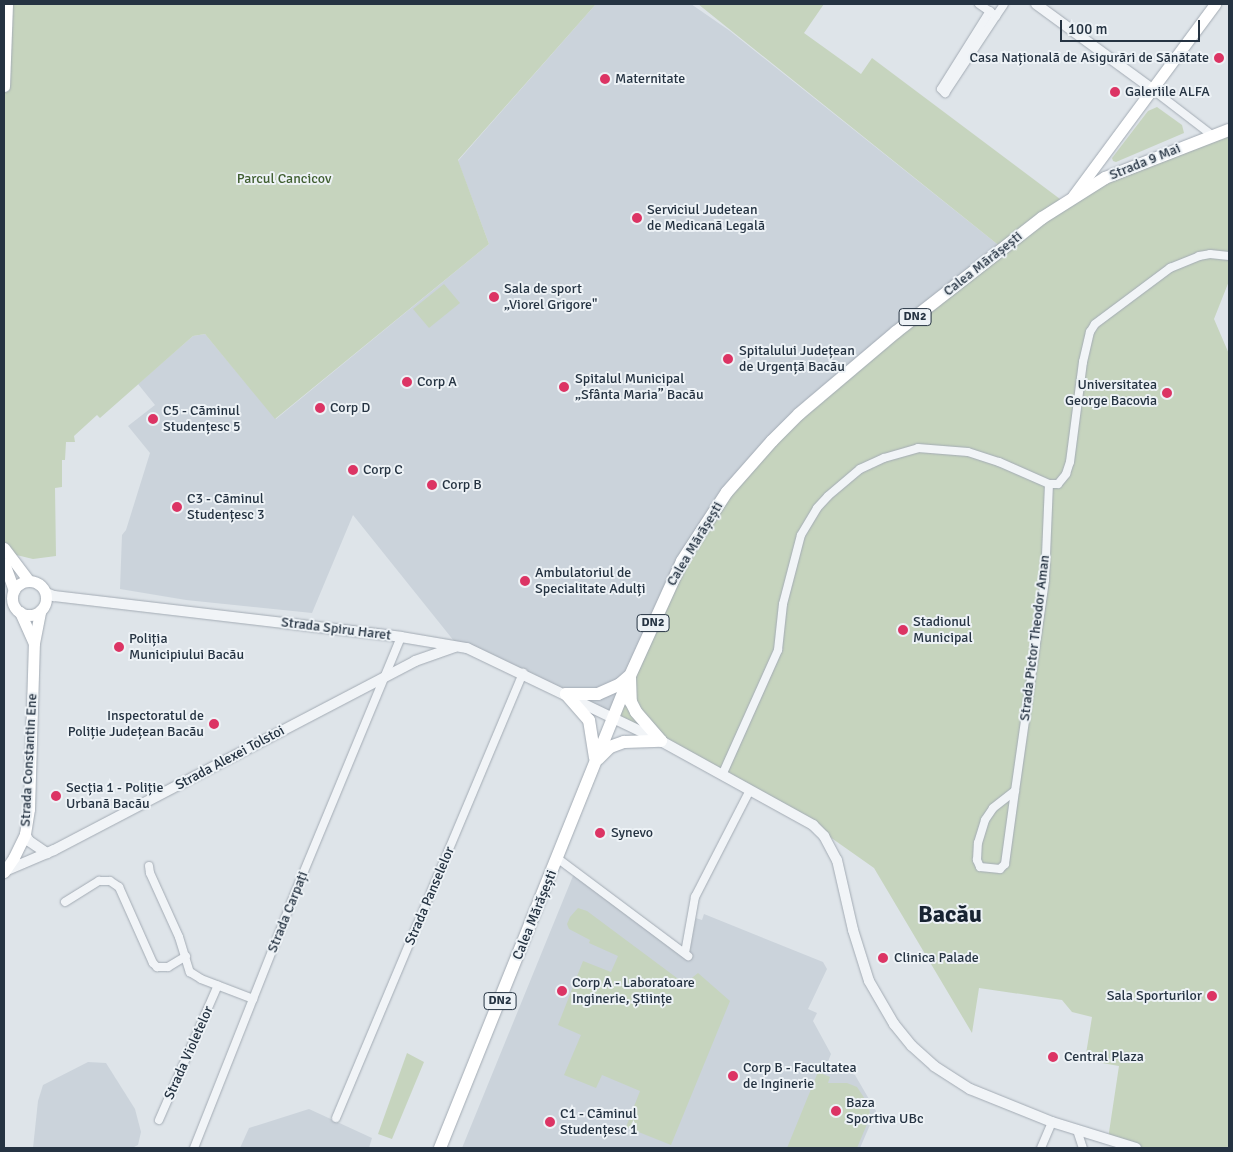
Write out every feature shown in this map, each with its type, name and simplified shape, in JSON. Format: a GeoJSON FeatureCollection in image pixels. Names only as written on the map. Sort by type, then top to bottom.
{"type":"FeatureCollection","features":[{"type":"Feature","properties":{"kind":"main road"},"geometry":{"type":"LineString","coordinates":[[4,86],[6,4]]}},
{"type":"Feature","properties":{"kind":"main road","name":"Calea Mărășești"},"geometry":{"type":"LineString","coordinates":[[440,1148],[613,716],[673,578],[693,542],[727,492],[772,441],[799,414],[881,344],[1069,199],[1215,4]]}},
{"type":"Feature","properties":{"kind":"main road","name":"Strada 9 Mai"},"geometry":{"type":"LineString","coordinates":[[1069,199],[1124,169],[1229,130]]}},
{"type":"Feature","properties":{"kind":"main road"},"geometry":{"type":"LineString","coordinates":[[4,548],[29,581],[39,584],[46,592],[46,599],[40,611],[34,614],[20,612],[12,600],[14,590],[18,585],[29,581]]}},
{"type":"Feature","properties":{"kind":"main road"},"geometry":{"type":"LineString","coordinates":[[4,563],[14,590]]}},
{"type":"Feature","properties":{"kind":"main road","name":"Strada Constantin Ene"},"geometry":{"type":"LineString","coordinates":[[4,872],[25,834],[29,809],[34,643],[40,611]]}},
{"type":"Feature","properties":{"kind":"main road","name":"Strada Constantin Ene"},"geometry":{"type":"LineString","coordinates":[[20,612],[34,643]]}},
{"type":"Feature","properties":{"kind":"main road"},"geometry":{"type":"LineString","coordinates":[[566,694],[598,694],[620,684],[630,676]]}},
{"type":"Feature","properties":{"kind":"main road"},"geometry":{"type":"LineString","coordinates":[[630,676],[631,702],[636,712],[661,741]]}},
{"type":"Feature","properties":{"kind":"main road"},"geometry":{"type":"LineString","coordinates":[[566,694],[589,720],[595,763]]}},
{"type":"Feature","properties":{"kind":"main road"},"geometry":{"type":"LineString","coordinates":[[595,763],[610,747],[624,742],[661,741]]}},
{"type":"Feature","properties":{"kind":"street"},"geometry":{"type":"LineString","coordinates":[[979,4],[993,14]]}},
{"type":"Feature","properties":{"kind":"street"},"geometry":{"type":"LineString","coordinates":[[993,14],[945,93],[941,89],[993,14],[1004,4]]}},
{"type":"Feature","properties":{"kind":"street"},"geometry":{"type":"LineString","coordinates":[[1036,4],[1213,136]]}},
{"type":"Feature","properties":{"kind":"street"},"geometry":{"type":"LineString","coordinates":[[723,773],[778,650],[783,604],[801,535],[817,508],[860,469],[884,458],[918,448],[968,452],[999,462],[1049,484],[1058,484],[1066,474],[1070,462],[1084,355],[1090,332],[1096,324],[1170,268],[1199,256],[1229,256]]}},
{"type":"Feature","properties":{"kind":"street","name":"Strada Pictor Theodor Aman"},"geometry":{"type":"LineString","coordinates":[[1015,791],[993,808],[985,820],[978,844],[977,860],[980,867],[1000,869],[1004,866],[1015,791],[1045,579],[1049,484]]}},
{"type":"Feature","properties":{"kind":"street","name":"Strada Spiru Haret"},"geometry":{"type":"LineString","coordinates":[[46,592],[54,596],[401,637],[458,646],[467,648],[523,673],[613,716],[723,773],[813,825],[832,848],[842,877],[853,930],[869,981],[889,1017],[912,1046],[959,1084],[1052,1122],[1136,1148]]}},
{"type":"Feature","properties":{"kind":"street","name":"Strada Carpați"},"geometry":{"type":"LineString","coordinates":[[194,1148],[253,998],[401,637]]}},
{"type":"Feature","properties":{"kind":"street","name":"Strada Alexei Tolstoi"},"geometry":{"type":"LineString","coordinates":[[4,872],[48,853],[427,656],[458,646]]}},
{"type":"Feature","properties":{"kind":"street","name":"Strada Panselelor"},"geometry":{"type":"LineString","coordinates":[[336,1118],[523,673]]}},
{"type":"Feature","properties":{"kind":"street"},"geometry":{"type":"LineString","coordinates":[[557,858],[687,955],[695,898],[750,790]]}},
{"type":"Feature","properties":{"kind":"street"},"geometry":{"type":"LineString","coordinates":[[25,834],[30,841],[48,853]]}},
{"type":"Feature","properties":{"kind":"street"},"geometry":{"type":"LineString","coordinates":[[149,866],[150,873],[179,937],[190,972],[253,998]]}},
{"type":"Feature","properties":{"kind":"street"},"geometry":{"type":"LineString","coordinates":[[65,902],[99,881],[110,881],[119,887],[153,962],[158,967],[168,967],[186,956]]}},
{"type":"Feature","properties":{"kind":"street","name":"Strada Violetelor"},"geometry":{"type":"LineString","coordinates":[[159,1120],[218,985]]}},
{"type":"Feature","properties":{"kind":"street"},"geometry":{"type":"LineString","coordinates":[[1041,1148],[1052,1122]]}},
{"type":"Feature","properties":{"kind":"street"},"geometry":{"type":"LineString","coordinates":[[1077,1130],[1083,1148]]}},
{"type":"Feature","properties":{"kind":"shaded area","name":"Spitalului Județean de Urgență Bacău"},"geometry":{"type":"Polygon","coordinates":[[[596,4],[691,4],[730,31],[1002,248],[613,716],[458,646],[353,515],[312,613],[186,600],[120,589],[122,535],[126,530],[150,453],[128,426],[155,405],[138,384],[193,336],[205,334],[276,419],[489,244],[458,161],[596,4]]]}},
{"type":"Feature","properties":{"kind":"shaded area"},"geometry":{"type":"Polygon","coordinates":[[[575,871],[689,956],[696,918],[702,920],[704,914],[823,962],[827,969],[808,1009],[817,1013],[813,1021],[831,1054],[827,1064],[855,1075],[876,1111],[860,1148],[462,1148],[575,871]]]}},
{"type":"Feature","properties":{"kind":"shaded area"},"geometry":{"type":"Polygon","coordinates":[[[88,1062],[106,1063],[135,1109],[141,1132],[138,1145],[132,1148],[33,1148],[38,1101],[43,1085],[88,1062]]]}},
{"type":"Feature","properties":{"kind":"shaded area"},"geometry":{"type":"Polygon","coordinates":[[[309,1109],[372,1138],[369,1148],[240,1148],[249,1128],[309,1109]]]}},
{"type":"Feature","properties":{"kind":"green space","name":"Parcul Cancicov"},"geometry":{"type":"Polygon","coordinates":[[[4,4],[596,4],[458,160],[489,244],[275,419],[205,334],[193,336],[100,418],[97,415],[74,436],[75,442],[66,442],[65,460],[62,460],[62,487],[55,488],[56,556],[33,559],[4,552],[4,4]]]}},
{"type":"Feature","properties":{"kind":"green space"},"geometry":{"type":"Polygon","coordinates":[[[698,4],[824,4],[804,33],[861,74],[872,58],[1064,202],[1229,130],[1229,281],[1214,319],[1229,354],[1229,1148],[1136,1148],[1108,1139],[1119,1066],[1085,1060],[1092,1017],[1072,1012],[1062,1000],[979,988],[972,1033],[874,868],[813,825],[613,716],[682,561],[772,441],[1002,248],[698,4]]]}},
{"type":"Feature","properties":{"kind":"green space"},"geometry":{"type":"Polygon","coordinates":[[[1157,107],[1182,125],[1184,133],[1116,162],[1113,161],[1112,158],[1148,111],[1157,107]]]}},
{"type":"Feature","properties":{"kind":"green space"},"geometry":{"type":"Polygon","coordinates":[[[444,284],[460,303],[429,328],[413,309],[444,284]]]}},
{"type":"Feature","properties":{"kind":"green space"},"geometry":{"type":"Polygon","coordinates":[[[578,908],[587,911],[681,981],[688,981],[698,973],[730,1001],[671,1145],[626,1127],[640,1091],[602,1075],[596,1088],[564,1075],[581,1035],[558,1025],[583,961],[611,972],[618,956],[589,943],[590,940],[569,929],[567,924],[570,917],[578,908]]]}},
{"type":"Feature","properties":{"kind":"green space"},"geometry":{"type":"Polygon","coordinates":[[[407,1053],[424,1062],[392,1139],[378,1134],[407,1053]]]}},
{"type":"Feature","properties":{"kind":"green space","name":"Baza Sportiva UBc"},"geometry":{"type":"Polygon","coordinates":[[[818,1072],[830,1077],[828,1083],[847,1083],[857,1087],[869,1105],[870,1117],[857,1148],[787,1148],[818,1072]]]}},
{"type":"Feature","properties":{"kind":"place","name":"Casa Națională de Asigurări de Sănătate"},"geometry":{"type":"Point","coordinates":[1219,58]}},
{"type":"Feature","properties":{"kind":"place","name":"Maternitate"},"geometry":{"type":"Point","coordinates":[605,79]}},
{"type":"Feature","properties":{"kind":"place","name":"Galeriile ALFA"},"geometry":{"type":"Point","coordinates":[1115,92]}},
{"type":"Feature","properties":{"kind":"place","name":"Serviciul Judetean de Medicană Legală"},"geometry":{"type":"Point","coordinates":[637,218]}},
{"type":"Feature","properties":{"kind":"place","name":"Sala de sport „Viorel Grigore\""},"geometry":{"type":"Point","coordinates":[494,297]}},
{"type":"Feature","properties":{"kind":"place","name":"Spitalului Județean de Urgență Bacău"},"geometry":{"type":"Point","coordinates":[728,359]}},
{"type":"Feature","properties":{"kind":"place","name":"Corp A"},"geometry":{"type":"Point","coordinates":[407,382]}},
{"type":"Feature","properties":{"kind":"place","name":"Spitalul Municipal „Sfânta Maria” Bacău"},"geometry":{"type":"Point","coordinates":[564,387]}},
{"type":"Feature","properties":{"kind":"place","name":"Universitatea George Bacovia"},"geometry":{"type":"Point","coordinates":[1167,393]}},
{"type":"Feature","properties":{"kind":"place","name":"Corp D"},"geometry":{"type":"Point","coordinates":[320,408]}},
{"type":"Feature","properties":{"kind":"place","name":"C5 - Căminul Studențesc 5"},"geometry":{"type":"Point","coordinates":[153,419]}},
{"type":"Feature","properties":{"kind":"place","name":"Corp C"},"geometry":{"type":"Point","coordinates":[353,470]}},
{"type":"Feature","properties":{"kind":"place","name":"Corp B"},"geometry":{"type":"Point","coordinates":[432,485]}},
{"type":"Feature","properties":{"kind":"place","name":"C3 - Căminul Studențesc 3"},"geometry":{"type":"Point","coordinates":[177,507]}},
{"type":"Feature","properties":{"kind":"place","name":"Ambulatoriul de Specialitate Adulți"},"geometry":{"type":"Point","coordinates":[525,581]}},
{"type":"Feature","properties":{"kind":"place","name":"Stadionul Municipal"},"geometry":{"type":"Point","coordinates":[903,630]}},
{"type":"Feature","properties":{"kind":"place","name":"Poliția Municipiului Bacău"},"geometry":{"type":"Point","coordinates":[119,647]}},
{"type":"Feature","properties":{"kind":"place","name":"Inspectoratul de Poliție Județean Bacău"},"geometry":{"type":"Point","coordinates":[214,724]}},
{"type":"Feature","properties":{"kind":"place","name":"Secția 1 - Poliție Urbană Bacău"},"geometry":{"type":"Point","coordinates":[56,796]}},
{"type":"Feature","properties":{"kind":"place","name":"Synevo"},"geometry":{"type":"Point","coordinates":[600,833]}},
{"type":"Feature","properties":{"kind":"place","name":"Clinica Palade"},"geometry":{"type":"Point","coordinates":[883,958]}},
{"type":"Feature","properties":{"kind":"place","name":"Corp A - Laboratoare Inginerie, Științe"},"geometry":{"type":"Point","coordinates":[562,991]}},
{"type":"Feature","properties":{"kind":"place","name":"Sala Sporturilor"},"geometry":{"type":"Point","coordinates":[1212,996]}},
{"type":"Feature","properties":{"kind":"place","name":"Central Plaza"},"geometry":{"type":"Point","coordinates":[1053,1057]}},
{"type":"Feature","properties":{"kind":"place","name":"Corp B - Facultatea de Inginerie"},"geometry":{"type":"Point","coordinates":[733,1076]}},
{"type":"Feature","properties":{"kind":"place","name":"Baza Sportiva UBc"},"geometry":{"type":"Point","coordinates":[836,1111]}},
{"type":"Feature","properties":{"kind":"place","name":"C1 - Căminul Studențesc 1"},"geometry":{"type":"Point","coordinates":[550,1122]}},
{"type":"Feature","properties":{"kind":"district","name":"Bacău"},"geometry":{"type":"Point","coordinates":[950,915]}}]}
